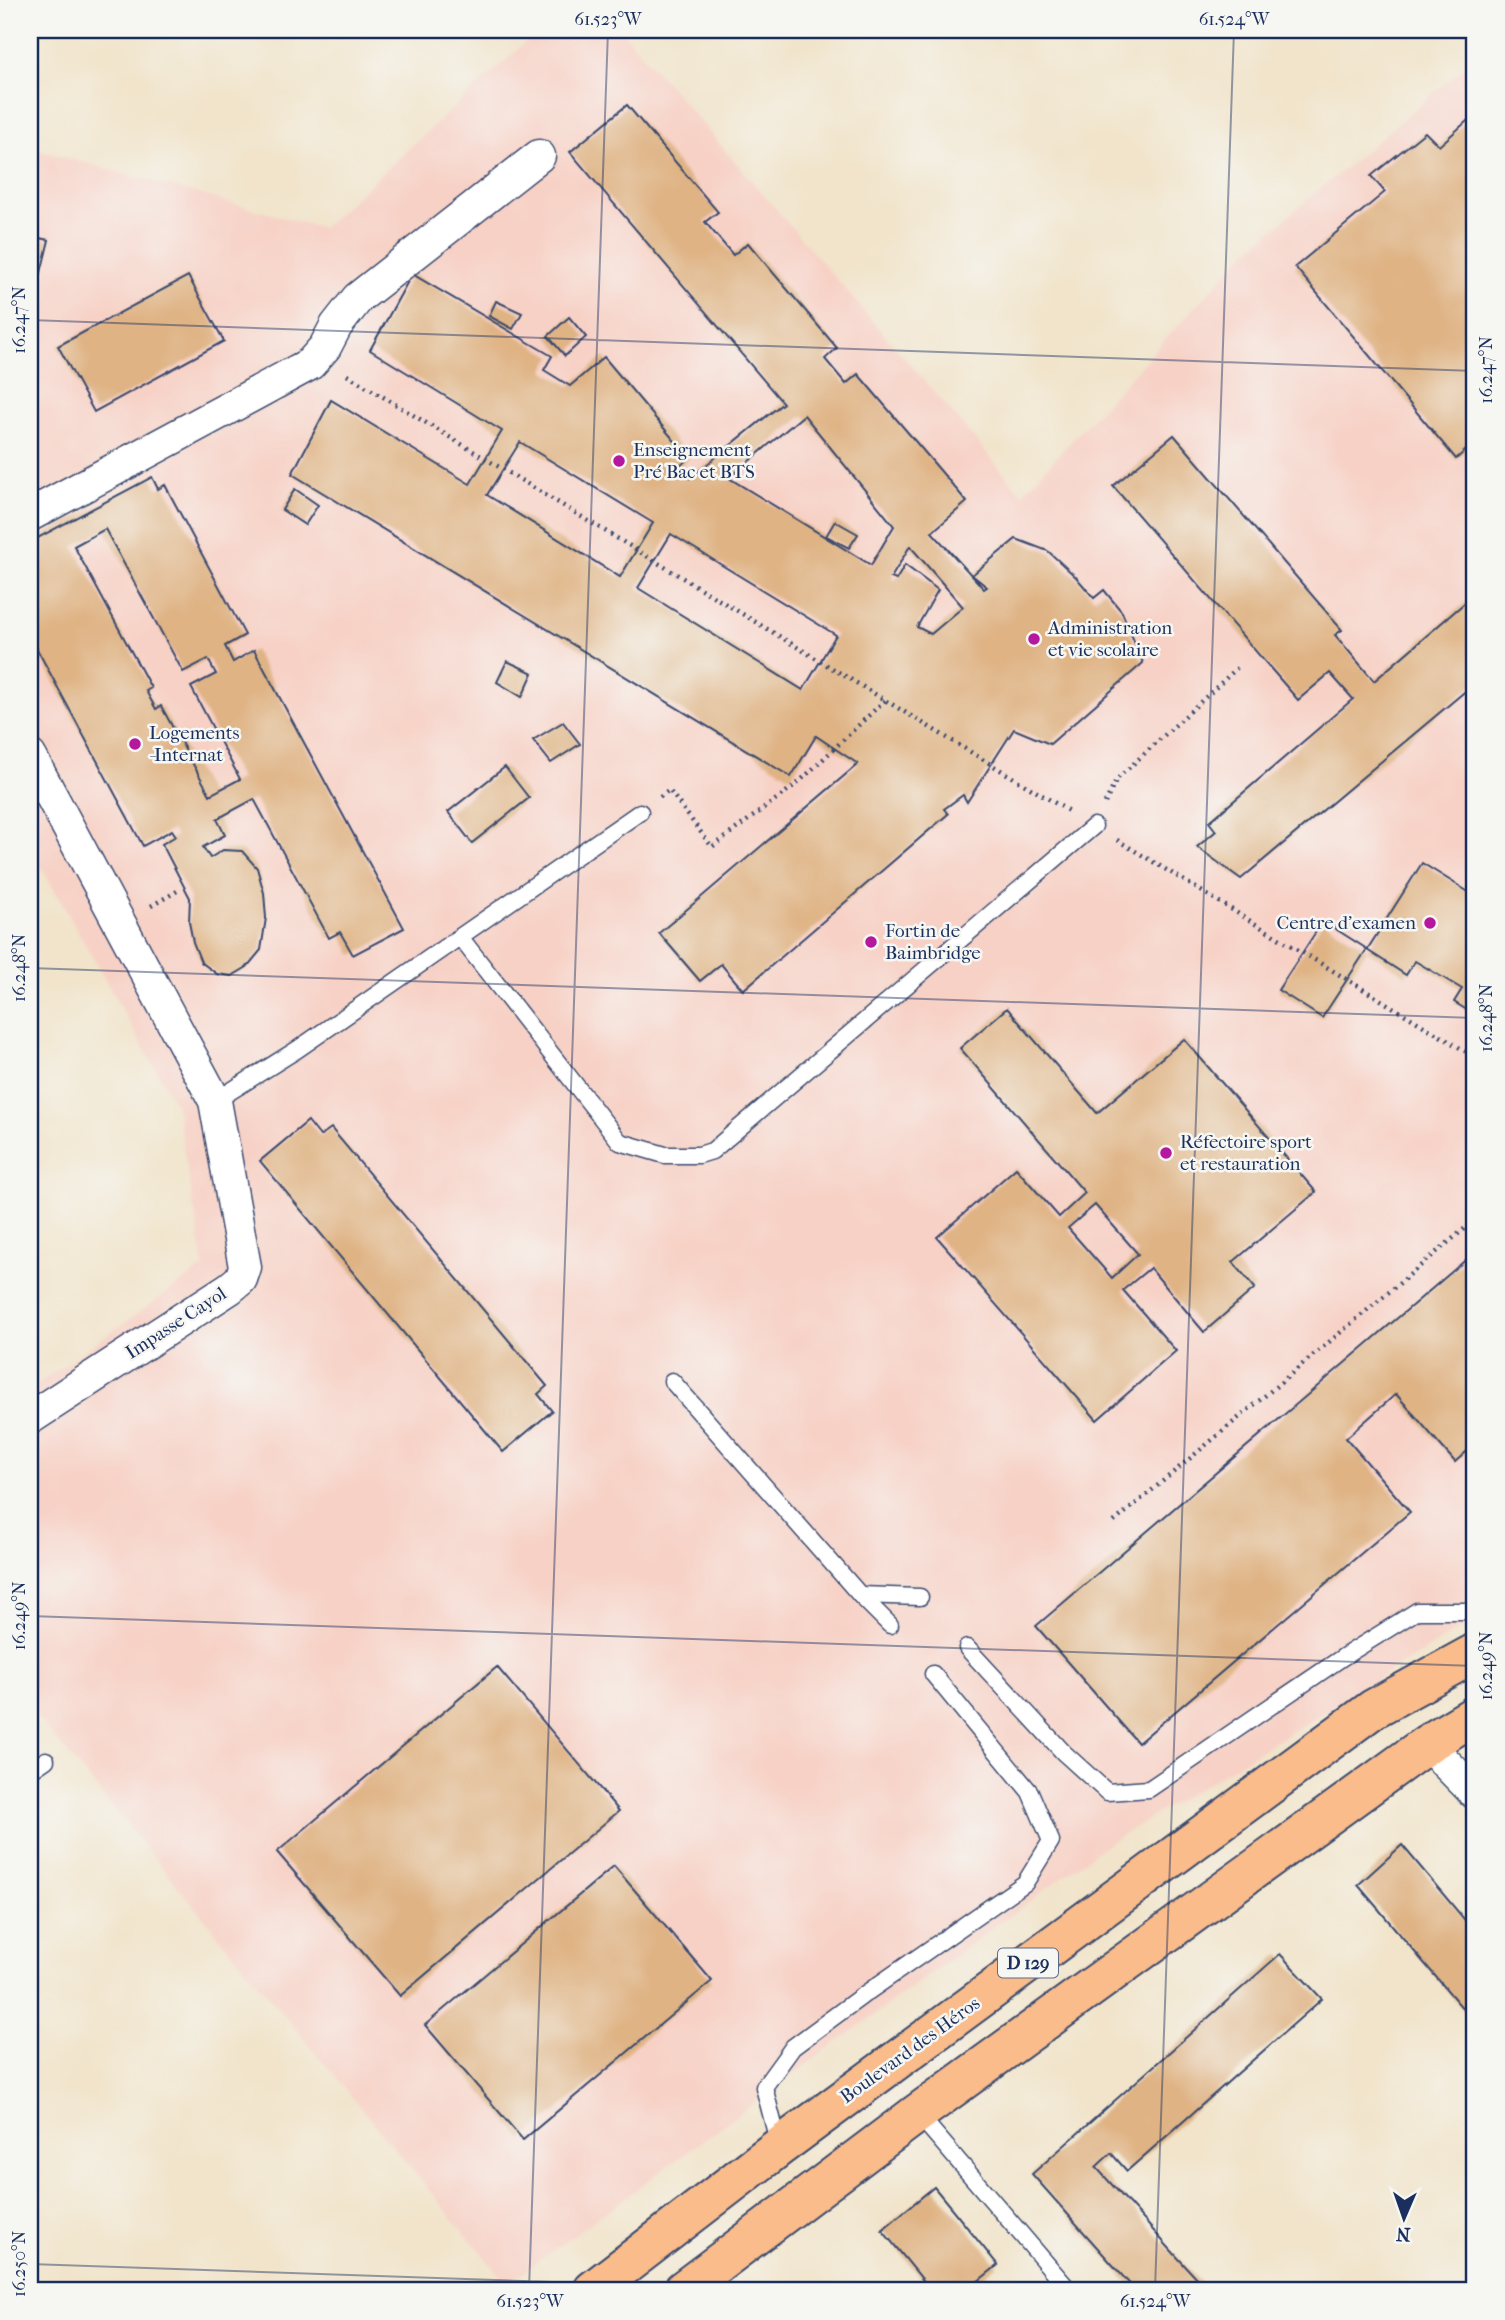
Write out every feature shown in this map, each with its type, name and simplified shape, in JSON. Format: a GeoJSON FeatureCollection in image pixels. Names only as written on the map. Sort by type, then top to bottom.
{"type":"FeatureCollection","features":[{"type":"Feature","properties":{"kind":"highway","name":"Boulevard des Héros"},"geometry":{"type":"LineString","coordinates":[[593,2290],[779,2147],[1373,1710],[1475,1653]]}},
{"type":"Feature","properties":{"kind":"highway","name":"D 129"},"geometry":{"type":"LineString","coordinates":[[683,2290],[918,2113],[1427,1744],[1475,1715]]}},
{"type":"Feature","properties":{"kind":"street"},"geometry":{"type":"LineString","coordinates":[[30,515],[310,363],[326,347],[336,326],[358,299],[539,156]]}},
{"type":"Feature","properties":{"kind":"street"},"geometry":{"type":"LineString","coordinates":[[30,756],[215,1101]]}},
{"type":"Feature","properties":{"kind":"street","name":"Impasse Cayol"},"geometry":{"type":"LineString","coordinates":[[30,1418],[241,1279],[244,1267],[215,1101]]}},
{"type":"Feature","properties":{"kind":"street"},"geometry":{"type":"LineString","coordinates":[[1427,1744],[1475,1793]]}},
{"type":"Feature","properties":{"kind":"lane"},"geometry":{"type":"LineString","coordinates":[[215,1101],[298,1049],[640,812]]}},
{"type":"Feature","properties":{"kind":"lane"},"geometry":{"type":"LineString","coordinates":[[460,937],[620,1142],[665,1155],[699,1155],[712,1151],[1094,826]]}},
{"type":"Feature","properties":{"kind":"lane"},"geometry":{"type":"LineString","coordinates":[[672,1381],[860,1595],[890,1625]]}},
{"type":"Feature","properties":{"kind":"lane"},"geometry":{"type":"LineString","coordinates":[[860,1595],[920,1597]]}},
{"type":"Feature","properties":{"kind":"lane"},"geometry":{"type":"LineString","coordinates":[[967,1648],[1064,1753],[1107,1792],[1149,1788],[1343,1657],[1417,1611],[1475,1611]]}},
{"type":"Feature","properties":{"kind":"lane"},"geometry":{"type":"LineString","coordinates":[[779,2147],[764,2087],[793,2047],[1025,1883],[1051,1842],[1030,1792],[933,1674]]}},
{"type":"Feature","properties":{"kind":"lane"},"geometry":{"type":"LineString","coordinates":[[30,1771],[46,1760]]}},
{"type":"Feature","properties":{"kind":"lane"},"geometry":{"type":"LineString","coordinates":[[918,2113],[1069,2290]]}},
{"type":"Feature","properties":{"kind":"path"},"geometry":{"type":"LineString","coordinates":[[316,357],[1475,1057]]}},
{"type":"Feature","properties":{"kind":"path"},"geometry":{"type":"LineString","coordinates":[[1094,826],[1117,779],[1237,668]]}},
{"type":"Feature","properties":{"kind":"path"},"geometry":{"type":"LineString","coordinates":[[640,812],[669,790],[712,847],[799,783],[885,700]]}},
{"type":"Feature","properties":{"kind":"path"},"geometry":{"type":"LineString","coordinates":[[1114,1522],[1475,1220]]}},
{"type":"Feature","properties":{"kind":"shaded area"},"geometry":{"type":"Polygon","coordinates":[[[539,30],[621,30],[1022,494],[1246,252],[1475,58],[1475,1620],[1109,1843],[507,2284],[30,1708],[30,1389],[204,1267],[176,1105],[30,847],[30,148],[322,228],[539,30]]]}},
{"type":"Feature","properties":{"kind":"building"},"geometry":{"type":"Polygon","coordinates":[[[627,105],[718,212],[705,222],[733,255],[748,243],[837,348],[825,359],[846,384],[858,374],[967,502],[932,532],[984,589],[987,587],[972,575],[1016,539],[1048,551],[1094,598],[1104,590],[1122,612],[1143,663],[1050,744],[1014,729],[967,802],[963,795],[944,809],[948,814],[743,990],[721,964],[700,981],[659,933],[858,764],[816,736],[791,777],[292,474],[331,400],[470,484],[502,431],[370,350],[412,274],[552,356],[544,370],[570,386],[604,357],[689,458],[680,466],[690,478],[783,403],[570,152],[627,105]],[[804,415],[729,478],[871,565],[894,526],[804,415]],[[520,442],[487,495],[620,577],[653,523],[520,442]],[[671,534],[638,588],[803,690],[836,635],[671,534]],[[910,546],[891,578],[896,580],[905,565],[938,590],[917,627],[931,634],[963,607],[910,546]]]}},
{"type":"Feature","properties":{"kind":"building"},"geometry":{"type":"Polygon","coordinates":[[[1475,114],[1475,442],[1456,459],[1295,267],[1385,192],[1371,176],[1425,132],[1439,146],[1475,114]]]}},
{"type":"Feature","properties":{"kind":"building"},"geometry":{"type":"Polygon","coordinates":[[[30,236],[49,240],[34,301],[30,300],[30,236]]]}},
{"type":"Feature","properties":{"kind":"building"},"geometry":{"type":"Polygon","coordinates":[[[188,276],[224,341],[94,412],[58,346],[188,276]]]}},
{"type":"Feature","properties":{"kind":"building"},"geometry":{"type":"Polygon","coordinates":[[[496,301],[522,313],[513,329],[489,316],[496,301]]]}},
{"type":"Feature","properties":{"kind":"building"},"geometry":{"type":"Polygon","coordinates":[[[569,317],[586,337],[565,356],[548,336],[569,317]]]}},
{"type":"Feature","properties":{"kind":"building"},"geometry":{"type":"Polygon","coordinates":[[[30,409],[37,422],[30,426],[30,409]]]}},
{"type":"Feature","properties":{"kind":"building"},"geometry":{"type":"Polygon","coordinates":[[[1174,435],[1342,630],[1335,635],[1374,681],[1475,594],[1475,683],[1241,879],[1197,847],[1216,831],[1209,822],[1353,699],[1330,673],[1298,700],[1113,486],[1174,435]]]}},
{"type":"Feature","properties":{"kind":"building","name":"Logements -Internat"},"geometry":{"type":"Polygon","coordinates":[[[152,477],[158,489],[165,485],[245,635],[225,646],[233,662],[254,650],[404,928],[353,955],[340,932],[329,938],[254,799],[217,819],[225,835],[203,847],[210,858],[223,850],[242,851],[257,868],[264,893],[266,918],[261,950],[247,967],[232,976],[217,974],[201,962],[189,922],[190,898],[162,844],[176,836],[172,830],[143,846],[30,636],[30,542],[152,477]],[[105,529],[74,546],[151,688],[146,691],[156,709],[161,706],[210,795],[240,779],[191,687],[216,674],[208,659],[183,672],[105,529]]]}},
{"type":"Feature","properties":{"kind":"building"},"geometry":{"type":"Polygon","coordinates":[[[295,489],[318,505],[305,525],[282,510],[295,489]]]}},
{"type":"Feature","properties":{"kind":"building"},"geometry":{"type":"Polygon","coordinates":[[[835,521],[858,534],[849,548],[826,536],[835,521]]]}},
{"type":"Feature","properties":{"kind":"building"},"geometry":{"type":"Polygon","coordinates":[[[507,661],[533,673],[522,697],[497,682],[507,661]]]}},
{"type":"Feature","properties":{"kind":"building"},"geometry":{"type":"Polygon","coordinates":[[[563,722],[580,744],[551,763],[533,740],[563,722]]]}},
{"type":"Feature","properties":{"kind":"building"},"geometry":{"type":"Polygon","coordinates":[[[505,767],[529,798],[472,843],[448,812],[505,767]]]}},
{"type":"Feature","properties":{"kind":"building","name":"Centre d'examen"},"geometry":{"type":"Polygon","coordinates":[[[1422,863],[1475,896],[1475,1015],[1454,1002],[1462,989],[1415,961],[1406,975],[1367,950],[1422,863]]]}},
{"type":"Feature","properties":{"kind":"building"},"geometry":{"type":"Polygon","coordinates":[[[1323,921],[1367,949],[1322,1018],[1278,990],[1323,921]]]}},
{"type":"Feature","properties":{"kind":"building","name":"Réfectoire sport et restauration"},"geometry":{"type":"Polygon","coordinates":[[[1007,1008],[1097,1113],[1184,1039],[1316,1192],[1233,1262],[1255,1288],[1204,1332],[1150,1268],[1123,1290],[1176,1351],[1097,1420],[937,1237],[1016,1168],[1059,1217],[1085,1193],[960,1048],[1007,1008]],[[1095,1205],[1068,1228],[1112,1278],[1138,1254],[1095,1205]]]}},
{"type":"Feature","properties":{"kind":"building"},"geometry":{"type":"Polygon","coordinates":[[[308,1121],[320,1136],[331,1128],[547,1386],[538,1394],[552,1411],[503,1452],[260,1161],[308,1121]]]}},
{"type":"Feature","properties":{"kind":"building"},"geometry":{"type":"Polygon","coordinates":[[[1475,1252],[1475,1444],[1455,1462],[1396,1394],[1346,1438],[1410,1512],[1138,1743],[1036,1626],[1475,1252]]]}},
{"type":"Feature","properties":{"kind":"building"},"geometry":{"type":"Polygon","coordinates":[[[497,1667],[619,1811],[400,1996],[277,1852],[497,1667]]]}},
{"type":"Feature","properties":{"kind":"building"},"geometry":{"type":"Polygon","coordinates":[[[1402,1845],[1475,1932],[1475,2023],[1358,1885],[1402,1845]]]}},
{"type":"Feature","properties":{"kind":"building"},"geometry":{"type":"Polygon","coordinates":[[[614,1866],[712,1981],[523,2140],[425,2025],[614,1866]]]}},
{"type":"Feature","properties":{"kind":"building"},"geometry":{"type":"Polygon","coordinates":[[[1280,1954],[1322,1999],[1127,2171],[1111,2153],[1096,2167],[1207,2290],[1135,2290],[1032,2174],[1280,1954]]]}},
{"type":"Feature","properties":{"kind":"building"},"geometry":{"type":"Polygon","coordinates":[[[934,2187],[998,2265],[967,2290],[931,2290],[882,2230],[934,2187]]]}},
{"type":"Feature","properties":{"kind":"place","name":"Enseignement Pré Bac et BTS"},"geometry":{"type":"Point","coordinates":[619,461]}},
{"type":"Feature","properties":{"kind":"place","name":"Administration et vie scolaire"},"geometry":{"type":"Point","coordinates":[1034,639]}},
{"type":"Feature","properties":{"kind":"place","name":"Logements -Internat"},"geometry":{"type":"Point","coordinates":[135,744]}},
{"type":"Feature","properties":{"kind":"place","name":"Centre d'examen"},"geometry":{"type":"Point","coordinates":[1430,923]}},
{"type":"Feature","properties":{"kind":"place","name":"Fortin de Baimbridge"},"geometry":{"type":"Point","coordinates":[871,942]}},
{"type":"Feature","properties":{"kind":"place","name":"Réfectoire sport et restauration"},"geometry":{"type":"Point","coordinates":[1166,1153]}}]}
